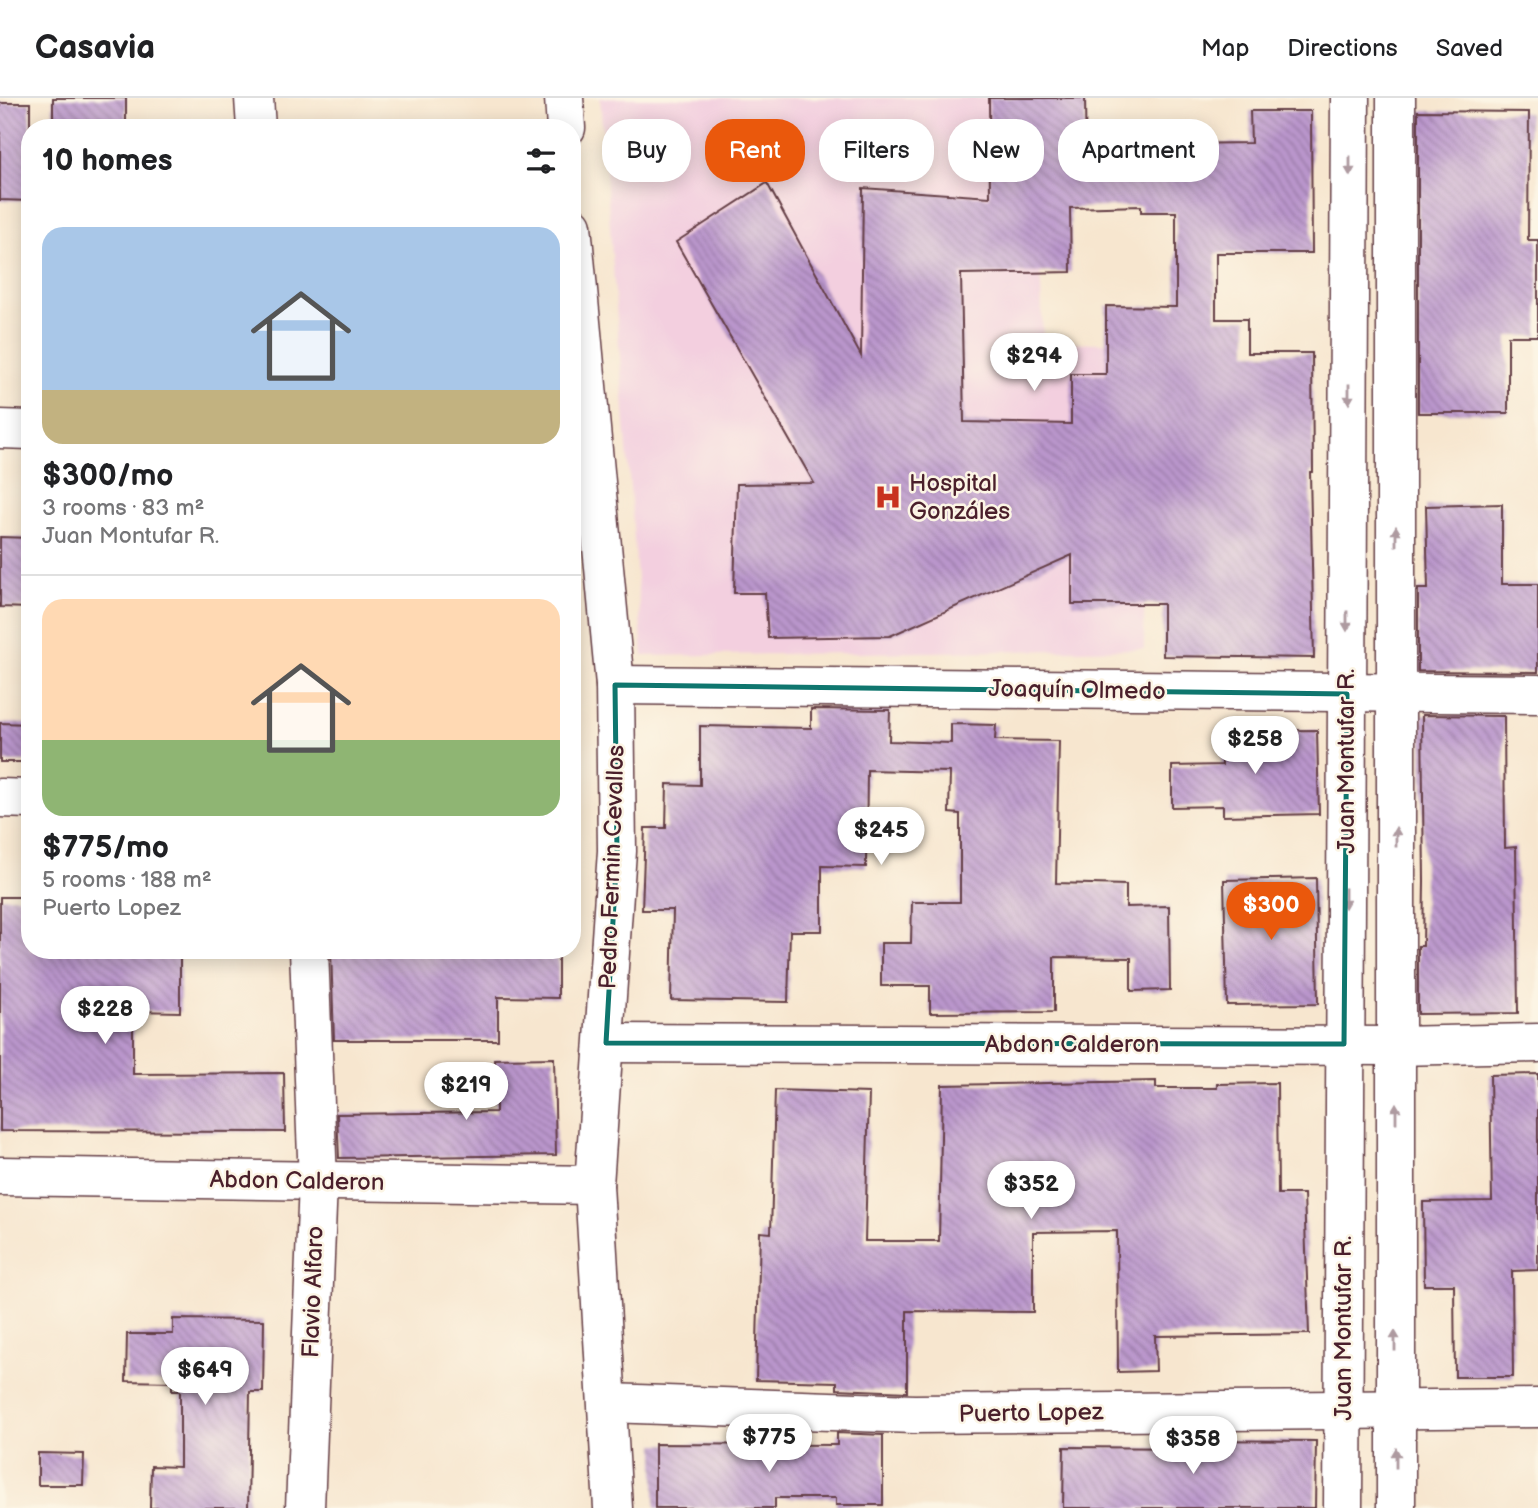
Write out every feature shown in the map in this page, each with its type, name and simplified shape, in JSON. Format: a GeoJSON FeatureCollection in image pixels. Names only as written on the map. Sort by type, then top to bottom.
{"type":"FeatureCollection","features":[{"type":"Feature","properties":{"kind":"street"},"geometry":{"type":"LineString","coordinates":[[254,98],[255,119]]}},
{"type":"Feature","properties":{"kind":"street"},"geometry":{"type":"LineString","coordinates":[[564,98],[565,119]]}},
{"type":"Feature","properties":{"kind":"street","name":"Juan Montufar R."},"geometry":{"type":"LineString","coordinates":[[1343,1508],[1350,98]]}},
{"type":"Feature","properties":{"kind":"street","name":"Juan Montufar R."},"geometry":{"type":"LineString","coordinates":[[1396,98],[1396,1508]]}},
{"type":"Feature","properties":{"kind":"street","name":"Pedro Fermin Cevallos"},"geometry":{"type":"LineString","coordinates":[[581,322],[615,685],[617,851],[606,1043],[594,1185],[609,1403],[613,1508]]}},
{"type":"Feature","properties":{"kind":"street"},"geometry":{"type":"LineString","coordinates":[[0,429],[21,430]]}},
{"type":"Feature","properties":{"kind":"street","name":"Joaquín Olmedo"},"geometry":{"type":"LineString","coordinates":[[615,685],[1538,694]]}},
{"type":"Feature","properties":{"kind":"street"},"geometry":{"type":"LineString","coordinates":[[0,798],[21,799]]}},
{"type":"Feature","properties":{"kind":"street","name":"Flavio Alfaro"},"geometry":{"type":"LineString","coordinates":[[305,1508],[318,1182],[309,959]]}},
{"type":"Feature","properties":{"kind":"street","name":"Abdon Calderon"},"geometry":{"type":"LineString","coordinates":[[606,1043],[1396,1046],[1538,1043]]}},
{"type":"Feature","properties":{"kind":"street","name":"Abdon Calderon"},"geometry":{"type":"LineString","coordinates":[[0,1176],[594,1185]]}},
{"type":"Feature","properties":{"kind":"street","name":"Puerto Lopez"},"geometry":{"type":"LineString","coordinates":[[609,1403],[914,1414],[1538,1408]]}},
{"type":"Feature","properties":{"kind":"highlighted area"},"geometry":{"type":"Polygon","coordinates":[[[615,685],[1347,694],[1344,1044],[606,1043],[617,851],[615,685]]]}},
{"type":"Feature","properties":{"kind":"shaded area","name":"Hospital Gonzáles"},"geometry":{"type":"Polygon","coordinates":[[[600,98],[1034,98],[1035,119],[948,119],[948,182],[1037,182],[1043,342],[1146,344],[1144,649],[643,656],[606,182],[691,182],[691,119],[602,119],[602,124],[600,98]]]}},
{"type":"Feature","properties":{"kind":"building"},"geometry":{"type":"Polygon","coordinates":[[[53,98],[126,98],[126,119],[53,119],[53,98]]]}},
{"type":"Feature","properties":{"kind":"building"},"geometry":{"type":"Polygon","coordinates":[[[989,98],[1085,98],[1085,119],[1058,119],[1058,182],[1219,182],[1219,143],[1251,143],[1250,111],[1311,111],[1312,253],[1216,253],[1216,319],[1247,319],[1247,353],[1312,353],[1313,472],[1310,472],[1314,658],[1163,656],[1163,604],[1072,604],[1072,555],[890,636],[768,638],[765,593],[734,593],[737,484],[814,483],[676,242],[767,183],[861,356],[863,188],[990,197],[990,182],[1044,182],[1044,119],[989,119],[989,98]],[[1141,206],[1070,208],[1071,272],[961,274],[964,422],[1071,424],[1071,374],[1106,374],[1106,306],[1176,307],[1176,212],[1141,212],[1141,206]]]}},
{"type":"Feature","properties":{"kind":"building"},"geometry":{"type":"Polygon","coordinates":[[[0,103],[30,103],[30,119],[21,119],[21,201],[0,200],[0,103]]]}},
{"type":"Feature","properties":{"kind":"building"},"geometry":{"type":"Polygon","coordinates":[[[1418,111],[1529,112],[1528,240],[1538,240],[1538,336],[1508,336],[1508,413],[1418,413],[1418,111]]]}},
{"type":"Feature","properties":{"kind":"building"},"geometry":{"type":"Polygon","coordinates":[[[1502,504],[1502,584],[1538,584],[1538,672],[1418,671],[1418,589],[1428,589],[1426,506],[1502,504]]]}},
{"type":"Feature","properties":{"kind":"building"},"geometry":{"type":"Polygon","coordinates":[[[0,537],[21,538],[21,608],[0,607],[0,537]]]}},
{"type":"Feature","properties":{"kind":"building"},"geometry":{"type":"Polygon","coordinates":[[[811,709],[890,710],[889,741],[951,743],[951,724],[996,725],[995,740],[1059,741],[1056,883],[1126,885],[1126,907],[1169,906],[1170,990],[1131,991],[1131,958],[1054,957],[1054,1012],[930,1013],[930,986],[881,986],[881,943],[911,943],[912,902],[960,902],[960,814],[949,813],[950,772],[867,770],[866,867],[822,866],[822,931],[790,931],[788,1002],[671,1000],[673,910],[642,910],[645,828],[666,828],[667,784],[700,785],[700,726],[811,728],[811,709]]]}},
{"type":"Feature","properties":{"kind":"building"},"geometry":{"type":"Polygon","coordinates":[[[1422,715],[1504,716],[1505,848],[1516,847],[1518,1013],[1418,1014],[1418,946],[1423,946],[1424,881],[1422,715]]]}},
{"type":"Feature","properties":{"kind":"building"},"geometry":{"type":"Polygon","coordinates":[[[0,723],[21,724],[21,762],[0,762],[0,723]]]}},
{"type":"Feature","properties":{"kind":"building"},"geometry":{"type":"Polygon","coordinates":[[[1317,730],[1319,814],[1223,816],[1223,806],[1172,807],[1172,766],[1222,765],[1222,731],[1317,730]]]}},
{"type":"Feature","properties":{"kind":"building"},"geometry":{"type":"Polygon","coordinates":[[[1316,878],[1318,1004],[1227,1005],[1224,880],[1316,878]]]}},
{"type":"Feature","properties":{"kind":"building"},"geometry":{"type":"Polygon","coordinates":[[[0,897],[21,897],[21,959],[180,959],[180,1012],[133,1011],[133,1074],[284,1073],[285,1132],[0,1131],[0,897]]]}},
{"type":"Feature","properties":{"kind":"building"},"geometry":{"type":"Polygon","coordinates":[[[331,959],[558,959],[558,998],[498,997],[498,1040],[334,1040],[331,959]]]}},
{"type":"Feature","properties":{"kind":"building"},"geometry":{"type":"Polygon","coordinates":[[[554,1058],[556,1155],[339,1158],[337,1114],[496,1112],[495,1059],[554,1058]]]}},
{"type":"Feature","properties":{"kind":"building"},"geometry":{"type":"Polygon","coordinates":[[[1538,1074],[1538,1270],[1512,1271],[1513,1377],[1455,1377],[1454,1285],[1424,1285],[1423,1202],[1492,1201],[1490,1075],[1538,1074]]]}},
{"type":"Feature","properties":{"kind":"building"},"geometry":{"type":"Polygon","coordinates":[[[1156,1081],[1156,1088],[1217,1088],[1217,1084],[1277,1083],[1278,1194],[1304,1194],[1309,1334],[1155,1336],[1156,1371],[1118,1372],[1117,1231],[1033,1232],[1033,1312],[907,1311],[907,1392],[837,1389],[837,1382],[756,1380],[760,1232],[771,1233],[775,1090],[869,1093],[865,1241],[939,1241],[942,1085],[1156,1081]]]}},
{"type":"Feature","properties":{"kind":"building"},"geometry":{"type":"Polygon","coordinates":[[[173,1319],[264,1320],[263,1392],[250,1392],[248,1508],[150,1508],[151,1466],[180,1467],[180,1391],[172,1391],[172,1382],[126,1381],[127,1334],[173,1334],[173,1319]]]}},
{"type":"Feature","properties":{"kind":"building"},"geometry":{"type":"Polygon","coordinates":[[[837,1433],[883,1435],[883,1505],[836,1505],[836,1498],[775,1498],[775,1508],[655,1508],[655,1444],[837,1445],[837,1433]]]}},
{"type":"Feature","properties":{"kind":"building"},"geometry":{"type":"Polygon","coordinates":[[[1199,1440],[1316,1441],[1315,1508],[1063,1508],[1064,1447],[1199,1448],[1199,1440]]]}},
{"type":"Feature","properties":{"kind":"building"},"geometry":{"type":"Polygon","coordinates":[[[38,1453],[84,1454],[83,1485],[38,1485],[38,1453]]]}},
{"type":"Feature","properties":{"kind":"place","name":"Hospital Gonzáles"},"geometry":{"type":"Point","coordinates":[888,497]}}]}
